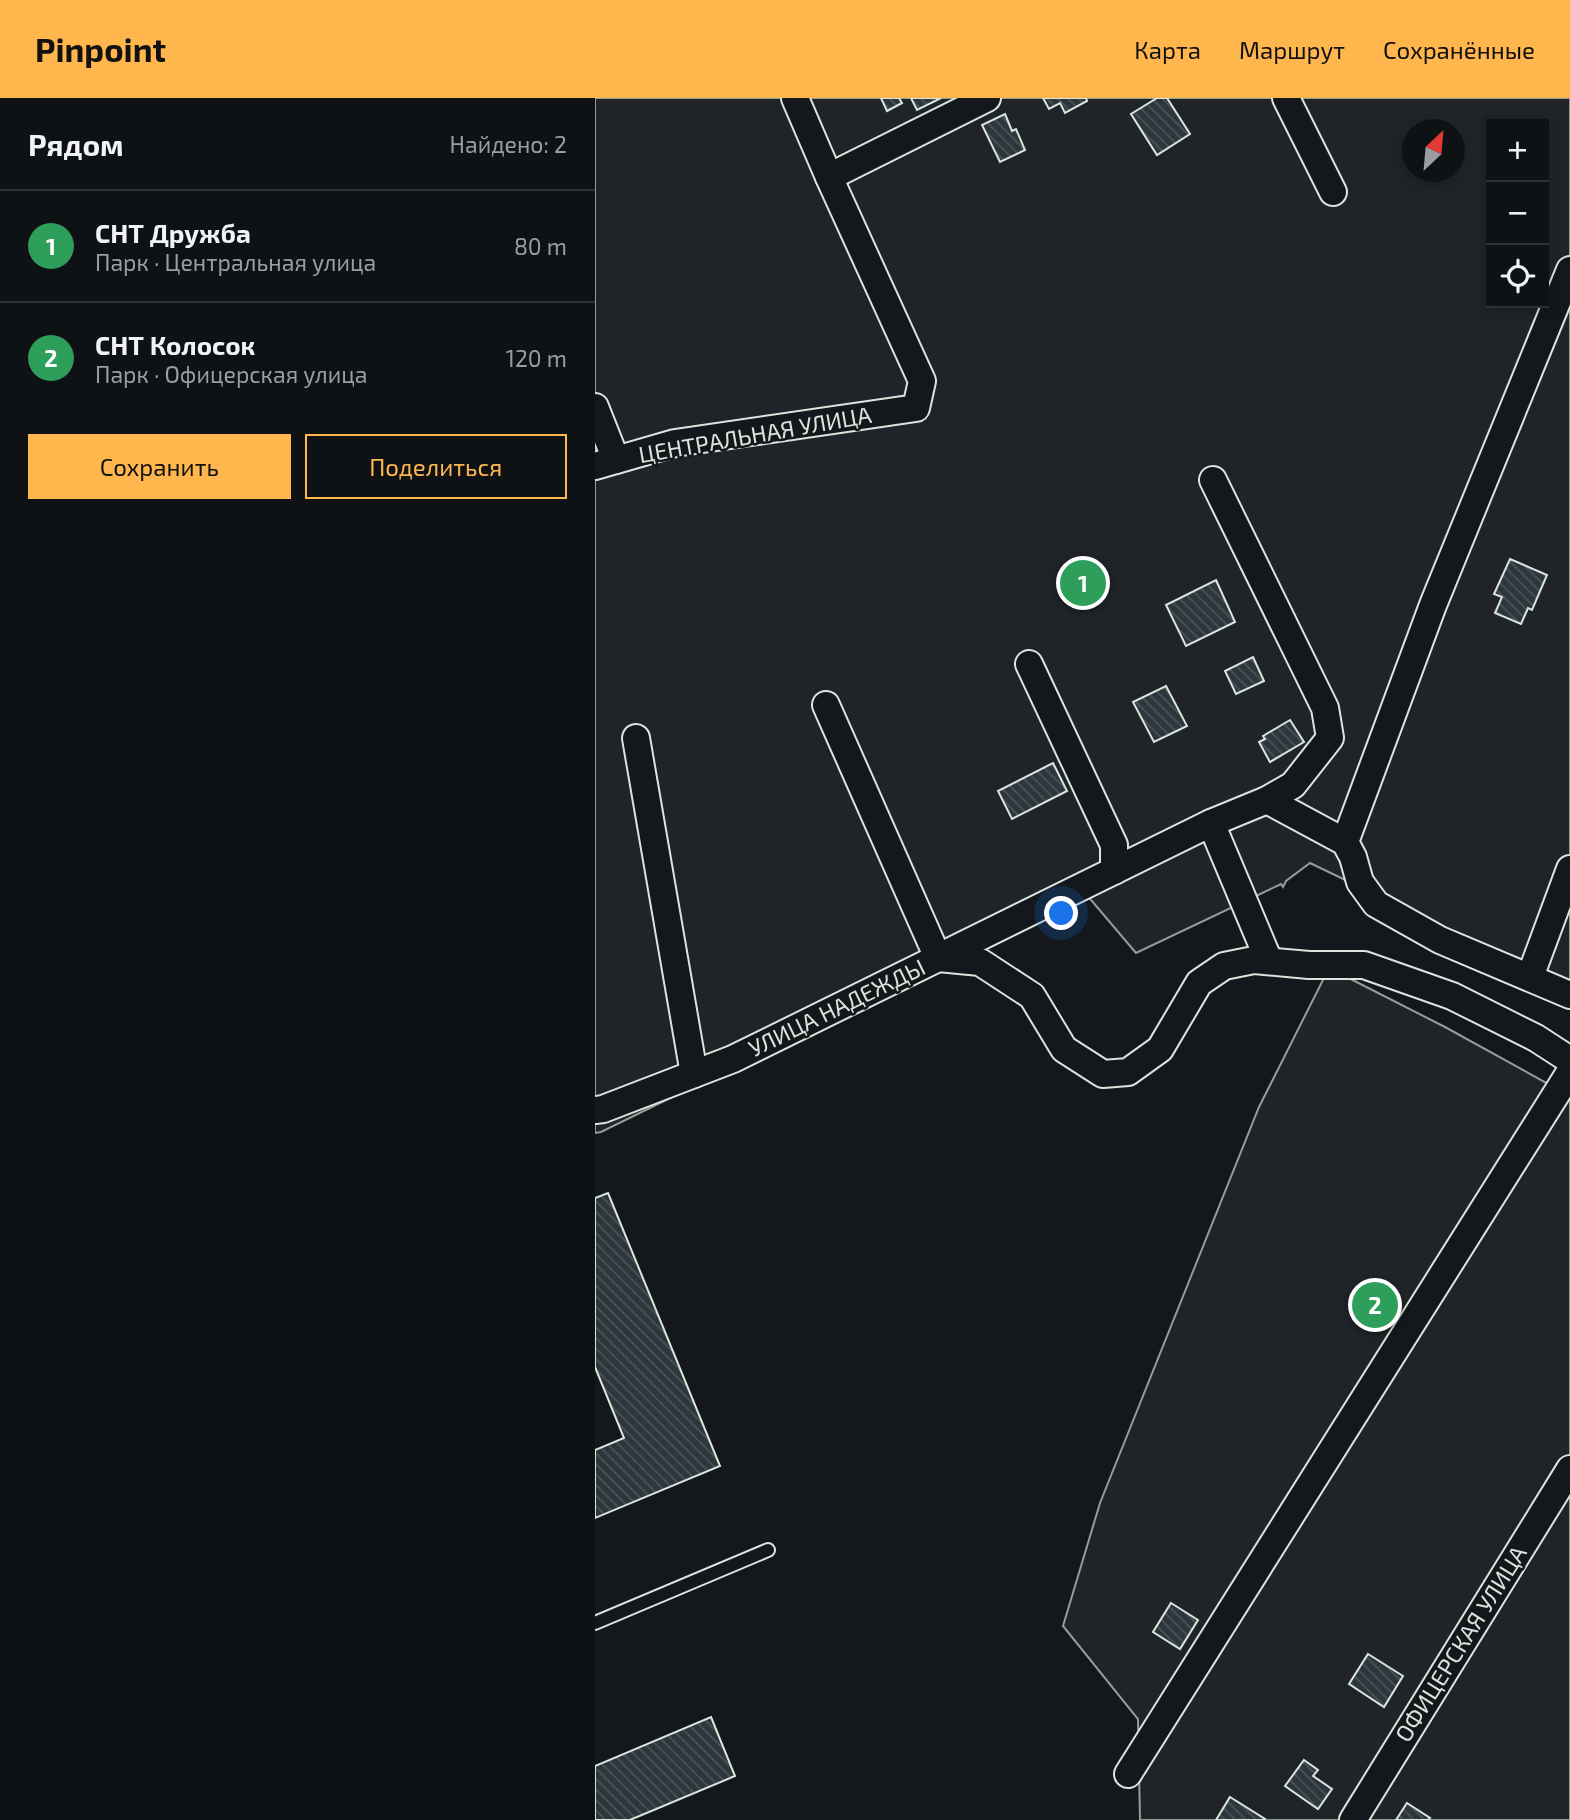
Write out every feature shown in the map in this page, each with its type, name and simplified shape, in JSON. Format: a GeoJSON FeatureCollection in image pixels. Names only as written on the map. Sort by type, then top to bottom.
{"type":"FeatureCollection","features":[{"type":"Feature","properties":{"kind":"street"},"geometry":{"type":"LineString","coordinates":[[795,98],[829,177],[987,98]]}},
{"type":"Feature","properties":{"kind":"street"},"geometry":{"type":"LineString","coordinates":[[1286,98],[1333,192]]}},
{"type":"Feature","properties":{"kind":"street","name":"ЦЕНТРАЛЬНАЯ УЛИЦА"},"geometry":{"type":"LineString","coordinates":[[606,463],[675,443],[916,408],[922,381],[829,177]]}},
{"type":"Feature","properties":{"kind":"street"},"geometry":{"type":"LineString","coordinates":[[1345,842],[1433,605],[1570,270]]}},
{"type":"Feature","properties":{"kind":"street"},"geometry":{"type":"LineString","coordinates":[[595,407],[606,463]]}},
{"type":"Feature","properties":{"kind":"street"},"geometry":{"type":"LineString","coordinates":[[938,958],[1212,823],[1267,800],[1293,785],[1330,738],[1325,708],[1213,480]]}},
{"type":"Feature","properties":{"kind":"street"},"geometry":{"type":"LineString","coordinates":[[1029,664],[1114,845],[1114,871]]}},
{"type":"Feature","properties":{"kind":"street","name":"УЛИЦА НАДЕЖДЫ"},"geometry":{"type":"LineString","coordinates":[[595,1110],[733,1059],[938,958],[827,705]]}},
{"type":"Feature","properties":{"kind":"street"},"geometry":{"type":"LineString","coordinates":[[636,738],[694,1074]]}},
{"type":"Feature","properties":{"kind":"street"},"geometry":{"type":"LineString","coordinates":[[1267,800],[1345,842],[1353,857],[1360,882],[1376,904],[1440,940],[1570,995]]}},
{"type":"Feature","properties":{"kind":"street"},"geometry":{"type":"LineString","coordinates":[[1212,823],[1269,961]]}},
{"type":"Feature","properties":{"kind":"street"},"geometry":{"type":"LineString","coordinates":[[1530,977],[1570,869]]}},
{"type":"Feature","properties":{"kind":"street"},"geometry":{"type":"LineString","coordinates":[[938,958],[980,962],[1032,996],[1064,1049],[1103,1074],[1128,1073],[1160,1049],[1199,983],[1224,966],[1254,960],[1310,965],[1364,965],[1452,996],[1536,1038],[1570,1060]]}},
{"type":"Feature","properties":{"kind":"street"},"geometry":{"type":"LineString","coordinates":[[1128,1774],[1570,1072]]}},
{"type":"Feature","properties":{"kind":"street","name":"ОФИЦЕРСКАЯ УЛИЦА"},"geometry":{"type":"LineString","coordinates":[[1353,1820],[1570,1469]]}},
{"type":"Feature","properties":{"kind":"lane"},"geometry":{"type":"LineString","coordinates":[[595,1623],[768,1550]]}},
{"type":"Feature","properties":{"kind":"shaded area"},"geometry":{"type":"Polygon","coordinates":[[[595,98],[1570,98],[1570,988],[1310,863],[1286,881],[1283,887],[1281,884],[1136,953],[1086,894],[595,1133],[595,98]]]}},
{"type":"Feature","properties":{"kind":"shaded area"},"geometry":{"type":"Polygon","coordinates":[[[1329,968],[1445,1027],[1570,1096],[1570,1820],[1140,1820],[1138,1719],[1063,1626],[1100,1503],[1259,1107],[1329,968]]]}},
{"type":"Feature","properties":{"kind":"building"},"geometry":{"type":"Polygon","coordinates":[[[881,98],[899,98],[902,103],[887,111],[881,98]]]}},
{"type":"Feature","properties":{"kind":"building"},"geometry":{"type":"Polygon","coordinates":[[[911,98],[941,98],[917,110],[911,98]]]}},
{"type":"Feature","properties":{"kind":"building"},"geometry":{"type":"Polygon","coordinates":[[[1043,98],[1086,98],[1087,101],[1065,113],[1060,103],[1049,109],[1043,98]]]}},
{"type":"Feature","properties":{"kind":"building"},"geometry":{"type":"Polygon","coordinates":[[[1157,98],[1167,98],[1190,134],[1157,155],[1131,114],[1157,98]]]}},
{"type":"Feature","properties":{"kind":"building"},"geometry":{"type":"Polygon","coordinates":[[[1005,114],[1012,131],[1016,129],[1025,150],[1000,162],[982,125],[1005,114]]]}},
{"type":"Feature","properties":{"kind":"building"},"geometry":{"type":"Polygon","coordinates":[[[1510,559],[1547,575],[1532,610],[1528,608],[1521,624],[1495,613],[1502,597],[1494,594],[1510,559]]]}},
{"type":"Feature","properties":{"kind":"building"},"geometry":{"type":"Polygon","coordinates":[[[1216,580],[1235,622],[1186,646],[1166,605],[1216,580]]]}},
{"type":"Feature","properties":{"kind":"building"},"geometry":{"type":"Polygon","coordinates":[[[1253,657],[1264,681],[1236,694],[1225,671],[1253,657]]]}},
{"type":"Feature","properties":{"kind":"building"},"geometry":{"type":"Polygon","coordinates":[[[1166,686],[1187,726],[1154,742],[1133,702],[1166,686]]]}},
{"type":"Feature","properties":{"kind":"building"},"geometry":{"type":"Polygon","coordinates":[[[1290,720],[1304,742],[1270,762],[1259,742],[1265,739],[1263,736],[1290,720]]]}},
{"type":"Feature","properties":{"kind":"building"},"geometry":{"type":"Polygon","coordinates":[[[1053,763],[1067,791],[1012,819],[998,791],[1053,763]]]}},
{"type":"Feature","properties":{"kind":"building"},"geometry":{"type":"Polygon","coordinates":[[[608,1193],[720,1466],[595,1518],[595,1450],[624,1438],[595,1367],[595,1198],[608,1193]]]}},
{"type":"Feature","properties":{"kind":"building"},"geometry":{"type":"Polygon","coordinates":[[[1171,1603],[1198,1620],[1180,1649],[1153,1632],[1171,1603]]]}},
{"type":"Feature","properties":{"kind":"building"},"geometry":{"type":"Polygon","coordinates":[[[1368,1654],[1403,1676],[1384,1707],[1349,1684],[1368,1654]]]}},
{"type":"Feature","properties":{"kind":"building"},"geometry":{"type":"Polygon","coordinates":[[[711,1717],[735,1776],[630,1820],[595,1820],[595,1766],[711,1717]]]}},
{"type":"Feature","properties":{"kind":"building"},"geometry":{"type":"Polygon","coordinates":[[[1304,1760],[1318,1770],[1313,1776],[1332,1789],[1318,1809],[1285,1786],[1304,1760]]]}},
{"type":"Feature","properties":{"kind":"building"},"geometry":{"type":"Polygon","coordinates":[[[1230,1797],[1265,1819],[1216,1820],[1230,1797]]]}},
{"type":"Feature","properties":{"kind":"building"},"geometry":{"type":"Polygon","coordinates":[[[1407,1803],[1430,1818],[1396,1820],[1407,1803]]]}},
{"type":"Feature","properties":{"kind":"place","name":"СНТ Дружба"},"geometry":{"type":"Point","coordinates":[1083,583]}},
{"type":"Feature","properties":{"kind":"place","name":"СНТ Колосок"},"geometry":{"type":"Point","coordinates":[1375,1305]}}]}
